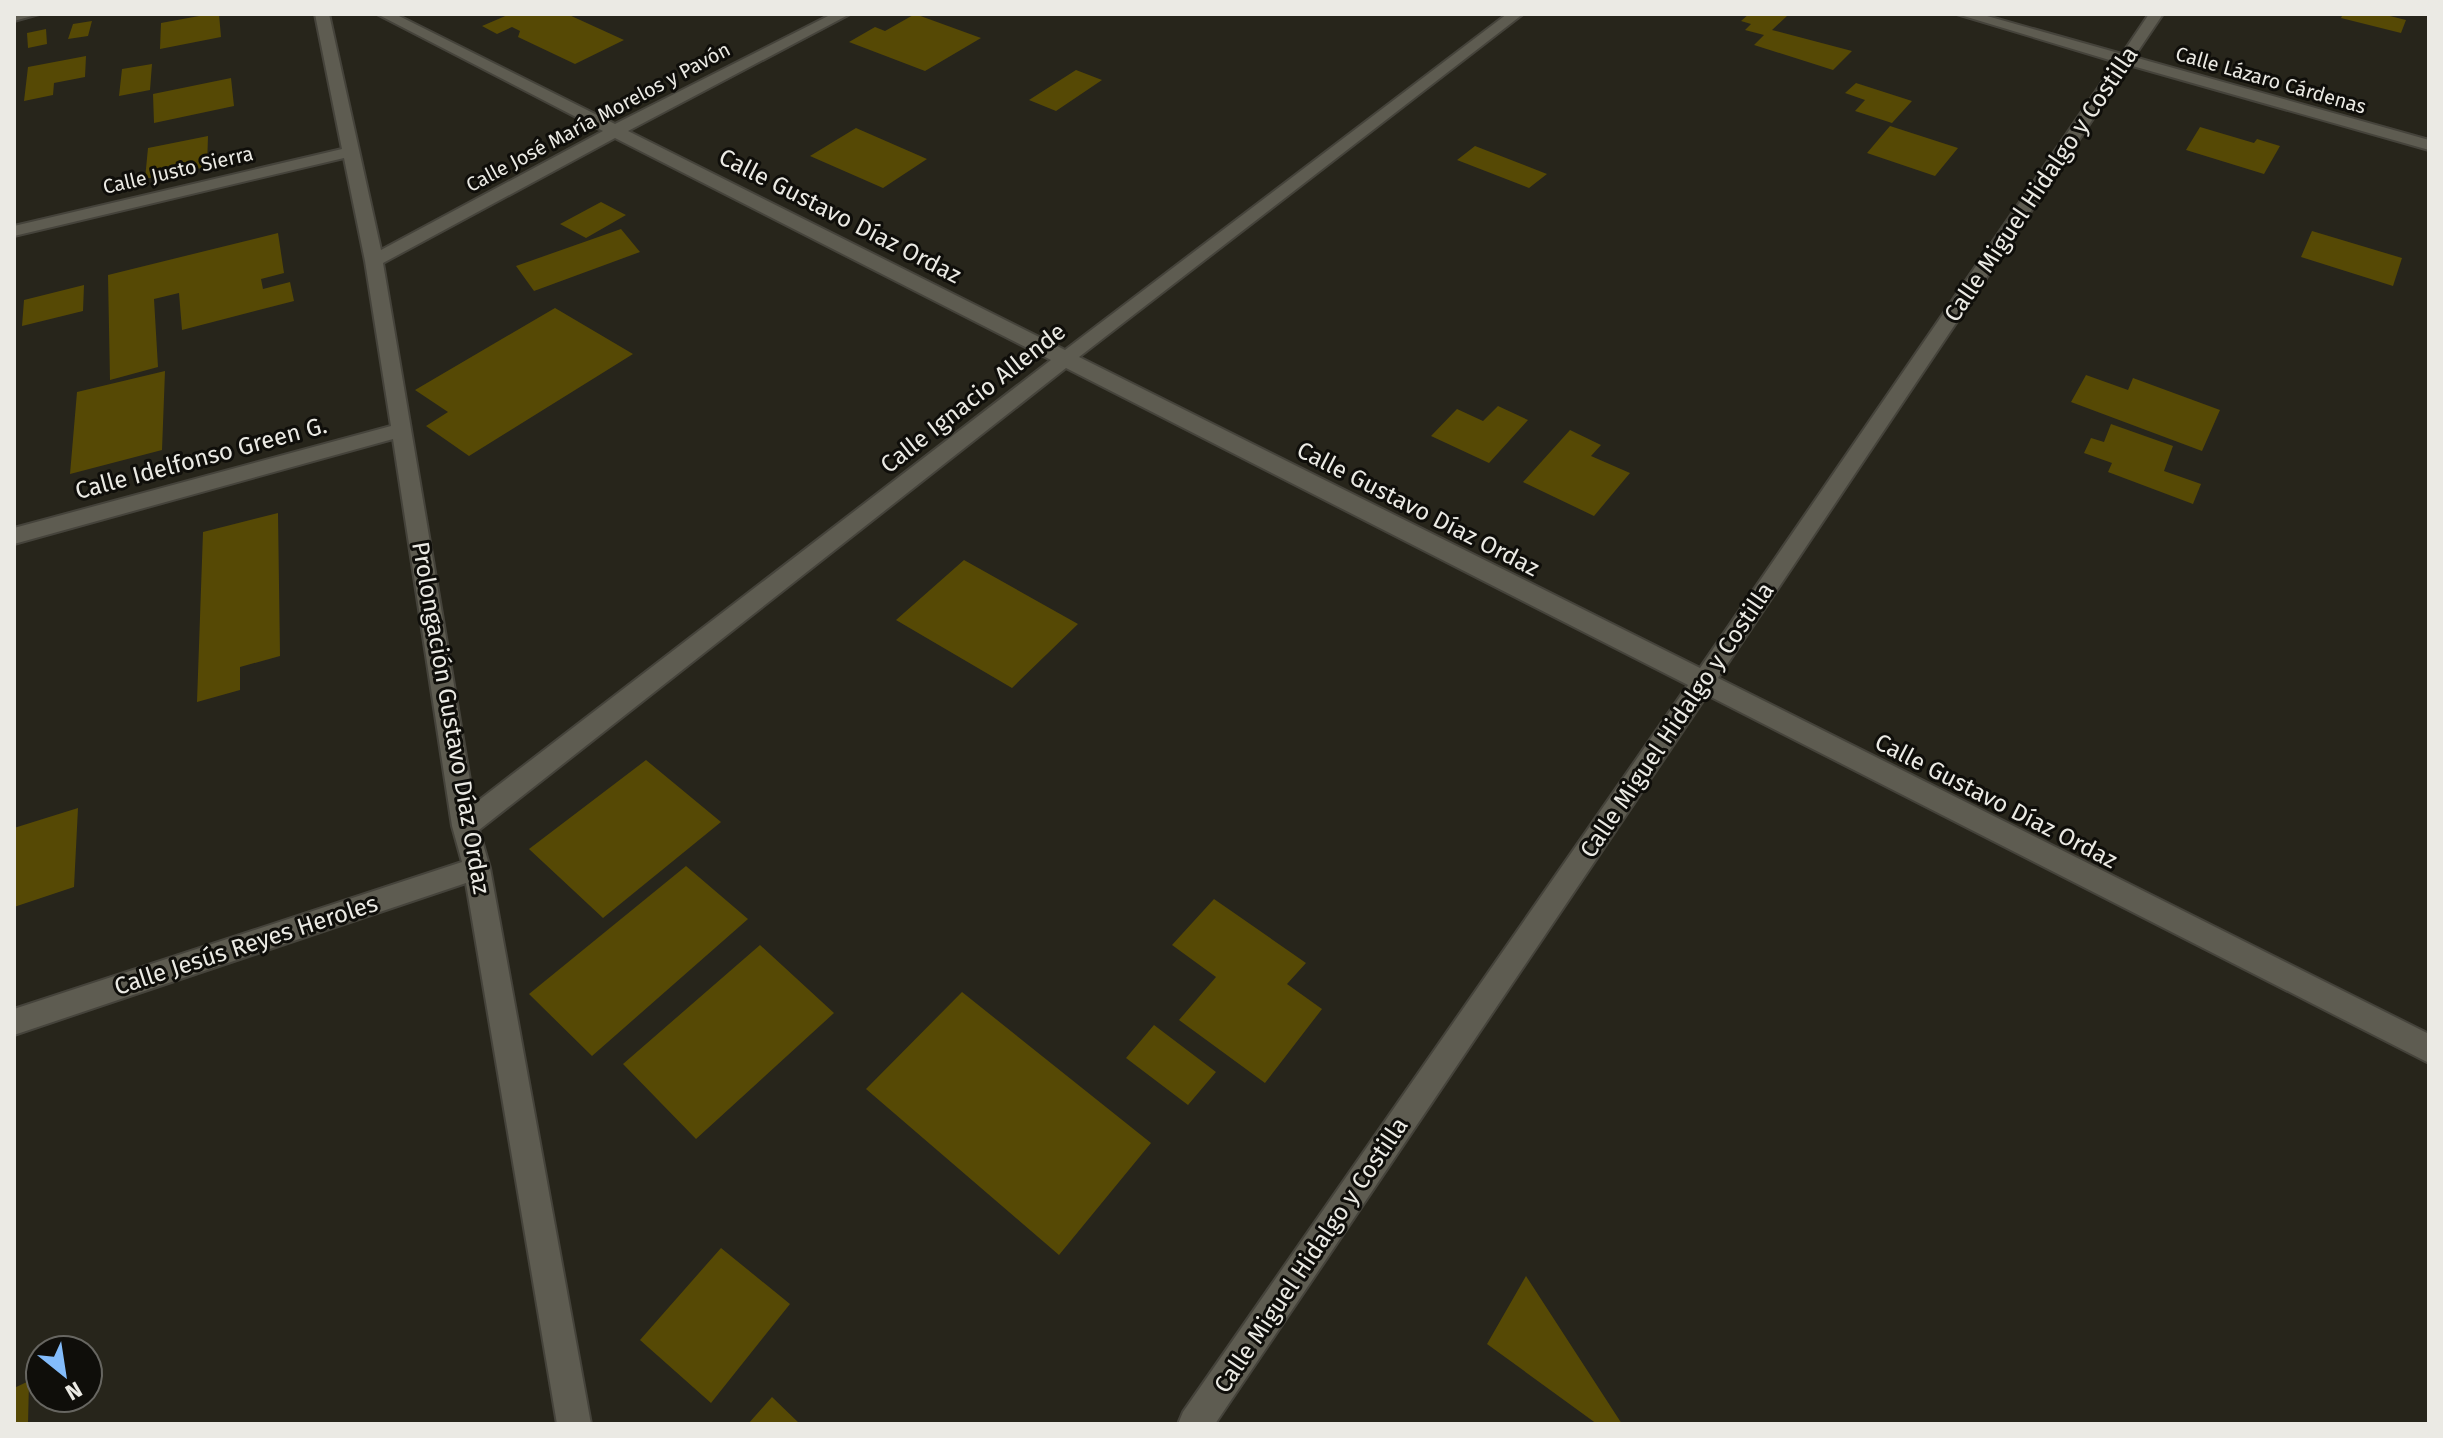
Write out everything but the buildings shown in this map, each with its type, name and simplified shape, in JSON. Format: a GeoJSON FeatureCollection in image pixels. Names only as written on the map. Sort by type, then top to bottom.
{"type":"FeatureCollection","features":[{"type":"Feature","properties":{"kind":"street"},"geometry":{"type":"LineString","coordinates":[[14,17],[32,14]]}},
{"type":"Feature","properties":{"kind":"street","name":"Prolongación Gustavo Díaz Ordaz"},"geometry":{"type":"LineString","coordinates":[[322,14],[374,261],[465,826],[477,868],[574,1424]]}},
{"type":"Feature","properties":{"kind":"street","name":"Calle Gustavo Díaz Ordaz"},"geometry":{"type":"LineString","coordinates":[[384,14],[2429,1049]]}},
{"type":"Feature","properties":{"kind":"street","name":"Calle José María Morelos y Pavón"},"geometry":{"type":"LineString","coordinates":[[374,261],[615,131],[843,14]]}},
{"type":"Feature","properties":{"kind":"street","name":"Calle Ignacio Allende"},"geometry":{"type":"LineString","coordinates":[[465,826],[1065,359],[1516,14]]}},
{"type":"Feature","properties":{"kind":"street","name":"Calle Lázaro Cárdenas"},"geometry":{"type":"LineString","coordinates":[[1964,14],[2429,145]]}},
{"type":"Feature","properties":{"kind":"street","name":"Calle Miguel Hidalgo y Costilla"},"geometry":{"type":"LineString","coordinates":[[1195,1424],[2156,14]]}},
{"type":"Feature","properties":{"kind":"street","name":"Calle Justo Sierra"},"geometry":{"type":"LineString","coordinates":[[14,231],[351,152]]}},
{"type":"Feature","properties":{"kind":"street","name":"Calle Idelfonso Green G."},"geometry":{"type":"LineString","coordinates":[[14,536],[401,430]]}},
{"type":"Feature","properties":{"kind":"street","name":"Calle Jesús Reyes Heroles"},"geometry":{"type":"LineString","coordinates":[[14,1022],[477,868]]}}]}
